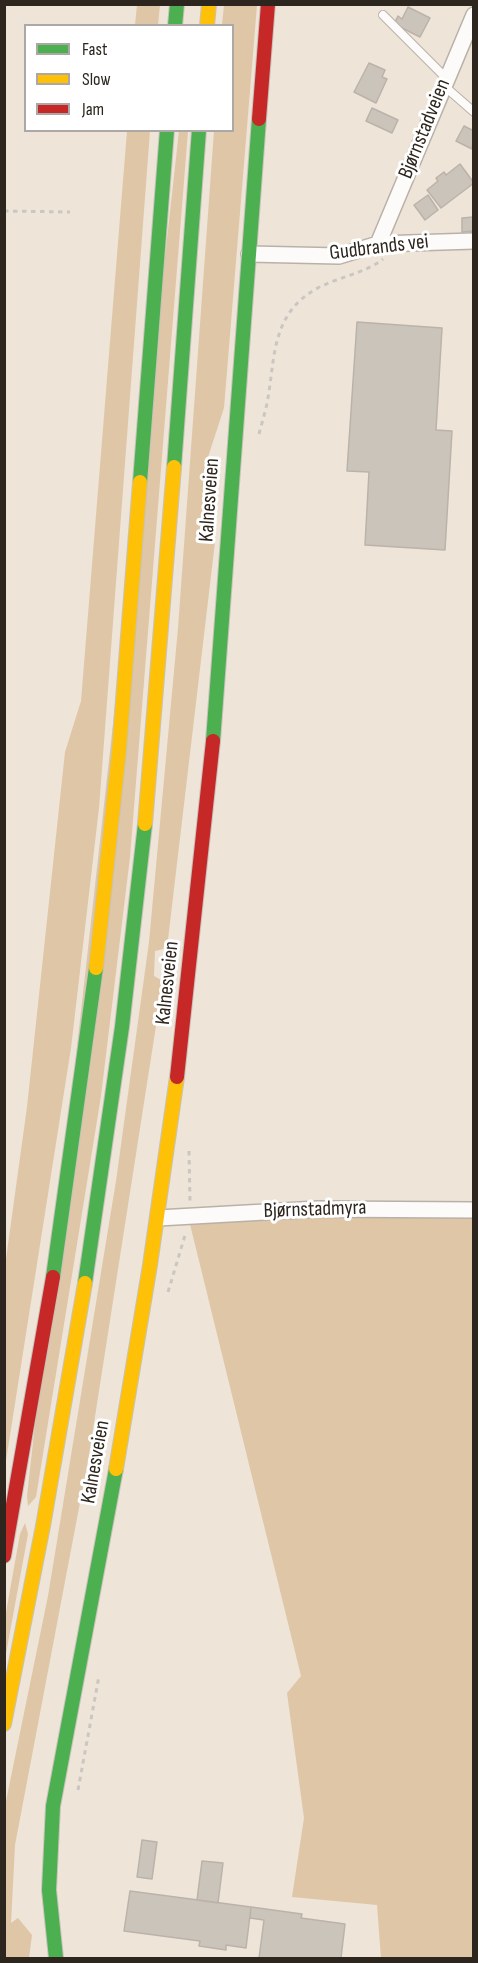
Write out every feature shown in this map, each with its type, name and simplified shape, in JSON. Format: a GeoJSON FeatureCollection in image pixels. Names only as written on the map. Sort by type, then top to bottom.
{"type":"FeatureCollection","features":[{"type":"Feature","properties":{"kind":"main road"},"geometry":{"type":"LineString","coordinates":[[175,24],[177,4]]}},
{"type":"Feature","properties":{"kind":"main road"},"geometry":{"type":"LineString","coordinates":[[207,24],[209,4]]}},
{"type":"Feature","properties":{"kind":"main road","name":"Kalnesveien"},"geometry":{"type":"LineString","coordinates":[[56,1959],[49,1877],[52,1824],[64,1746],[124,1424],[158,1218],[181,1053],[201,877],[268,4]]}},
{"type":"Feature","properties":{"kind":"main road"},"geometry":{"type":"LineString","coordinates":[[4,1556],[53,1274],[102,928],[118,762],[167,132]]}},
{"type":"Feature","properties":{"kind":"main road"},"geometry":{"type":"LineString","coordinates":[[4,1724],[71,1365],[111,1104],[134,930],[153,731],[199,132]]}},
{"type":"Feature","properties":{"kind":"street","name":"Bjørnstadveien"},"geometry":{"type":"LineString","coordinates":[[378,244],[474,15]]}},
{"type":"Feature","properties":{"kind":"street","name":"Gudbrands vei"},"geometry":{"type":"LineString","coordinates":[[249,254],[339,256],[378,244],[474,241]]}},
{"type":"Feature","properties":{"kind":"street","name":"Bjørnstadmyra"},"geometry":{"type":"LineString","coordinates":[[158,1218],[318,1209],[474,1210]]}},
{"type":"Feature","properties":{"kind":"lane"},"geometry":{"type":"LineString","coordinates":[[383,15],[474,112]]}},
{"type":"Feature","properties":{"kind":"path"},"geometry":{"type":"LineString","coordinates":[[4,210],[70,212]]}},
{"type":"Feature","properties":{"kind":"shaded area"},"geometry":{"type":"Polygon","coordinates":[[[137,5],[160,5],[158,24],[135,24],[137,5]]]}},
{"type":"Feature","properties":{"kind":"shaded area"},"geometry":{"type":"Polygon","coordinates":[[[224,5],[257,5],[224,408],[208,457],[208,505],[215,542],[167,948],[155,951],[154,976],[163,981],[89,1455],[15,1845],[11,1923],[18,1918],[32,1935],[29,1958],[5,1958],[5,1806],[48,1596],[116,1181],[149,942],[178,628],[214,132],[234,132],[234,24],[222,24],[224,5]]]}},
{"type":"Feature","properties":{"kind":"shaded area"},"geometry":{"type":"Polygon","coordinates":[[[127,132],[150,132],[99,808],[71,1048],[5,1467],[5,1266],[27,1107],[65,752],[81,701],[127,132]]]}},
{"type":"Feature","properties":{"kind":"shaded area"},"geometry":{"type":"Polygon","coordinates":[[[179,132],[188,132],[130,857],[101,1096],[36,1497],[28,1506],[27,1496],[179,132]]]}},
{"type":"Feature","properties":{"kind":"shaded area"},"geometry":{"type":"Polygon","coordinates":[[[473,1210],[473,1958],[381,1958],[377,1905],[292,1897],[304,1818],[287,1693],[301,1676],[188,1216],[473,1210]]]}},
{"type":"Feature","properties":{"kind":"shaded area"},"geometry":{"type":"Polygon","coordinates":[[[25,1523],[28,1534],[5,1659],[5,1618],[20,1534],[25,1523]]]}},
{"type":"Feature","properties":{"kind":"building"},"geometry":{"type":"Polygon","coordinates":[[[408,7],[430,18],[420,37],[394,24],[398,16],[402,19],[408,7]]]}},
{"type":"Feature","properties":{"kind":"building"},"geometry":{"type":"Polygon","coordinates":[[[369,63],[385,70],[382,77],[387,79],[376,103],[354,92],[369,63]]]}},
{"type":"Feature","properties":{"kind":"building"},"geometry":{"type":"Polygon","coordinates":[[[372,108],[398,120],[392,133],[366,121],[372,108]]]}},
{"type":"Feature","properties":{"kind":"building"},"geometry":{"type":"Polygon","coordinates":[[[464,126],[474,131],[472,149],[456,141],[464,126]]]}},
{"type":"Feature","properties":{"kind":"building"},"geometry":{"type":"Polygon","coordinates":[[[460,164],[474,183],[441,208],[427,190],[438,181],[436,178],[444,172],[446,175],[460,164]]]}},
{"type":"Feature","properties":{"kind":"building"},"geometry":{"type":"Polygon","coordinates":[[[428,195],[438,210],[425,220],[414,205],[428,195]]]}},
{"type":"Feature","properties":{"kind":"building"},"geometry":{"type":"Polygon","coordinates":[[[474,217],[474,231],[462,232],[462,218],[474,217]]]}},
{"type":"Feature","properties":{"kind":"building"},"geometry":{"type":"Polygon","coordinates":[[[357,322],[442,328],[436,430],[452,431],[445,550],[365,545],[369,472],[347,471],[357,322]]]}},
{"type":"Feature","properties":{"kind":"building"},"geometry":{"type":"Polygon","coordinates":[[[142,1840],[157,1842],[152,1879],[137,1877],[142,1840]]]}},
{"type":"Feature","properties":{"kind":"building"},"geometry":{"type":"Polygon","coordinates":[[[202,1861],[223,1863],[218,1903],[197,1900],[202,1861]]]}},
{"type":"Feature","properties":{"kind":"building"},"geometry":{"type":"Polygon","coordinates":[[[130,1891],[251,1907],[246,1948],[226,1945],[226,1950],[199,1946],[200,1941],[124,1931],[130,1891]]]}},
{"type":"Feature","properties":{"kind":"building"},"geometry":{"type":"Polygon","coordinates":[[[251,1907],[302,1914],[301,1918],[345,1924],[341,1958],[259,1958],[264,1920],[250,1918],[251,1907]]]}},
{"type":"Feature","properties":{"kind":"traffic: fast"},"geometry":{"type":"LineString","coordinates":[[175,24],[177,4]]}},
{"type":"Feature","properties":{"kind":"traffic: fast"},"geometry":{"type":"LineString","coordinates":[[213,741],[259,119]]}},
{"type":"Feature","properties":{"kind":"traffic: fast"},"geometry":{"type":"LineString","coordinates":[[140,482],[167,132]]}},
{"type":"Feature","properties":{"kind":"traffic: fast"},"geometry":{"type":"LineString","coordinates":[[174,467],[199,132]]}},
{"type":"Feature","properties":{"kind":"traffic: fast"},"geometry":{"type":"LineString","coordinates":[[85,1283],[122,1027],[145,824]]}},
{"type":"Feature","properties":{"kind":"traffic: fast"},"geometry":{"type":"LineString","coordinates":[[53,1277],[96,968]]}},
{"type":"Feature","properties":{"kind":"traffic: fast"},"geometry":{"type":"LineString","coordinates":[[56,1958],[49,1890],[53,1806],[116,1469]]}},
{"type":"Feature","properties":{"kind":"traffic: slow"},"geometry":{"type":"LineString","coordinates":[[207,24],[209,4]]}},
{"type":"Feature","properties":{"kind":"traffic: slow"},"geometry":{"type":"LineString","coordinates":[[145,824],[174,467]]}},
{"type":"Feature","properties":{"kind":"traffic: slow"},"geometry":{"type":"LineString","coordinates":[[96,968],[119,751],[140,482]]}},
{"type":"Feature","properties":{"kind":"traffic: slow"},"geometry":{"type":"LineString","coordinates":[[116,1469],[150,1265],[177,1077]]}},
{"type":"Feature","properties":{"kind":"traffic: slow"},"geometry":{"type":"LineString","coordinates":[[4,1724],[43,1526],[85,1283]]}},
{"type":"Feature","properties":{"kind":"traffic: jam"},"geometry":{"type":"LineString","coordinates":[[259,119],[268,4]]}},
{"type":"Feature","properties":{"kind":"traffic: jam"},"geometry":{"type":"LineString","coordinates":[[177,1077],[213,741]]}},
{"type":"Feature","properties":{"kind":"traffic: jam"},"geometry":{"type":"LineString","coordinates":[[4,1556],[53,1277]]}}]}
